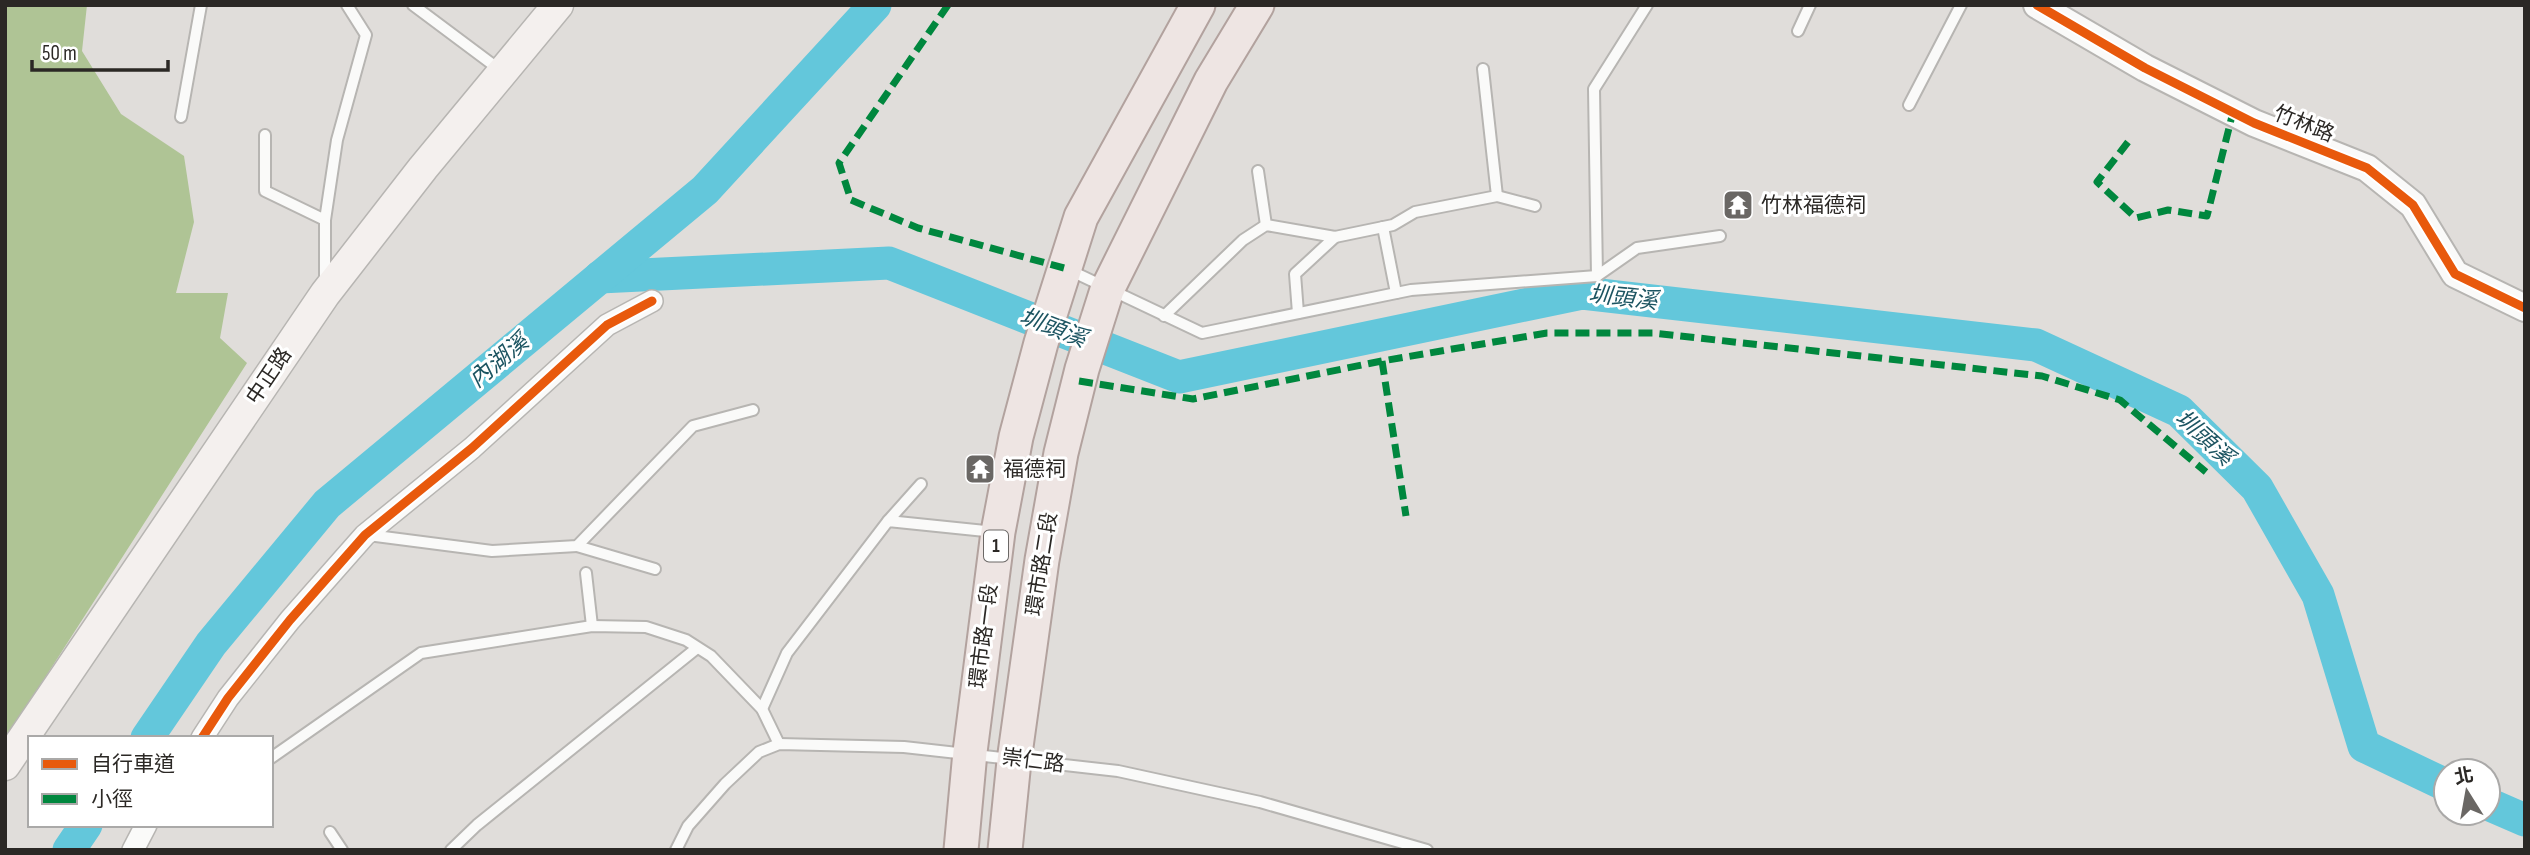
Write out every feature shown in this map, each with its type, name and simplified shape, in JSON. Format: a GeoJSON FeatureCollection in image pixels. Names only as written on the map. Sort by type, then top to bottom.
{"type":"FeatureCollection","features":[{"type":"Feature","properties":{"kind":"main road","name":"中正路"},"geometry":{"type":"LineString","coordinates":[[5,765],[325,294],[423,167],[558,5]]}},
{"type":"Feature","properties":{"kind":"main road","name":"1"},"geometry":{"type":"LineString","coordinates":[[1064,268],[1082,217],[1198,5]]}},
{"type":"Feature","properties":{"kind":"main road"},"geometry":{"type":"LineString","coordinates":[[1107,290],[1211,81],[1257,5]]}},
{"type":"Feature","properties":{"kind":"main road","name":"環市路一段"},"geometry":{"type":"LineString","coordinates":[[961,850],[970,752],[998,532],[1016,437],[1064,268]]}},
{"type":"Feature","properties":{"kind":"main road","name":"環市路二段"},"geometry":{"type":"LineString","coordinates":[[1014,761],[1061,453],[1082,369],[1107,290]]}},
{"type":"Feature","properties":{"kind":"main road"},"geometry":{"type":"LineString","coordinates":[[1004,850],[1014,761]]}},
{"type":"Feature","properties":{"kind":"street","name":"竹林路"},"geometry":{"type":"LineString","coordinates":[[2037,5],[2145,68],[2254,122],[2367,168],[2413,205],[2455,274],[2525,308]]}},
{"type":"Feature","properties":{"kind":"street"},"geometry":{"type":"LineString","coordinates":[[203,736],[228,698],[282,630],[365,535],[471,448],[607,325],[652,301]]}},
{"type":"Feature","properties":{"kind":"street"},"geometry":{"type":"LineString","coordinates":[[133,850],[145,827]]}},
{"type":"Feature","properties":{"kind":"lane"},"geometry":{"type":"LineString","coordinates":[[181,117],[201,5]]}},
{"type":"Feature","properties":{"kind":"lane"},"geometry":{"type":"LineString","coordinates":[[325,294],[324,220],[338,141],[366,35],[347,5]]}},
{"type":"Feature","properties":{"kind":"lane"},"geometry":{"type":"LineString","coordinates":[[413,5],[503,73]]}},
{"type":"Feature","properties":{"kind":"lane"},"geometry":{"type":"LineString","coordinates":[[1597,276],[1594,89],[1647,5]]}},
{"type":"Feature","properties":{"kind":"lane"},"geometry":{"type":"LineString","coordinates":[[1798,32],[1810,5]]}},
{"type":"Feature","properties":{"kind":"lane"},"geometry":{"type":"LineString","coordinates":[[1909,105],[1961,5]]}},
{"type":"Feature","properties":{"kind":"lane"},"geometry":{"type":"LineString","coordinates":[[1483,69],[1497,196]]}},
{"type":"Feature","properties":{"kind":"lane"},"geometry":{"type":"LineString","coordinates":[[265,135],[265,191],[324,220]]}},
{"type":"Feature","properties":{"kind":"lane"},"geometry":{"type":"LineString","coordinates":[[1258,171],[1266,225]]}},
{"type":"Feature","properties":{"kind":"lane"},"geometry":{"type":"LineString","coordinates":[[1164,316],[1243,240],[1266,225],[1335,237],[1393,225],[1415,212],[1497,196],[1535,206]]}},
{"type":"Feature","properties":{"kind":"lane"},"geometry":{"type":"LineString","coordinates":[[1383,227],[1396,293]]}},
{"type":"Feature","properties":{"kind":"lane"},"geometry":{"type":"LineString","coordinates":[[1064,268],[1202,333],[1396,293],[1597,276],[1637,248],[1720,236]]}},
{"type":"Feature","properties":{"kind":"lane"},"geometry":{"type":"LineString","coordinates":[[1298,313],[1295,274],[1335,237]]}},
{"type":"Feature","properties":{"kind":"lane"},"geometry":{"type":"LineString","coordinates":[[577,547],[694,426],[753,411]]}},
{"type":"Feature","properties":{"kind":"lane"},"geometry":{"type":"LineString","coordinates":[[762,709],[788,653],[888,520],[921,484]]}},
{"type":"Feature","properties":{"kind":"lane"},"geometry":{"type":"LineString","coordinates":[[888,520],[998,532]]}},
{"type":"Feature","properties":{"kind":"lane"},"geometry":{"type":"LineString","coordinates":[[365,535],[492,551],[577,547],[655,569]]}},
{"type":"Feature","properties":{"kind":"lane"},"geometry":{"type":"LineString","coordinates":[[586,573],[592,626]]}},
{"type":"Feature","properties":{"kind":"lane"},"geometry":{"type":"LineString","coordinates":[[273,757],[421,653],[592,626],[646,627],[686,640],[711,656],[762,709],[779,744],[760,752],[725,784],[688,826],[676,850]]}},
{"type":"Feature","properties":{"kind":"lane"},"geometry":{"type":"LineString","coordinates":[[451,850],[477,825],[697,648]]}},
{"type":"Feature","properties":{"kind":"lane","name":"崇仁路"},"geometry":{"type":"LineString","coordinates":[[779,744],[904,747],[970,752],[1014,761],[1118,771],[1260,802],[1427,850]]}},
{"type":"Feature","properties":{"kind":"lane"},"geometry":{"type":"LineString","coordinates":[[330,832],[342,850]]}},
{"type":"Feature","properties":{"kind":"green space"},"geometry":{"type":"Polygon","coordinates":[[[5,5],[87,5],[82,51],[121,114],[184,156],[194,222],[176,293],[228,293],[220,338],[247,363],[5,740],[5,5]]]}},
{"type":"Feature","properties":{"kind":"waterway","name":"內湖溪"},"geometry":{"type":"LineString","coordinates":[[148,736],[211,644],[327,504],[705,190],[875,5]]}},
{"type":"Feature","properties":{"kind":"waterway","name":"圳頭溪"},"geometry":{"type":"LineString","coordinates":[[600,277],[889,263],[1179,377],[1582,293],[2036,345],[2179,411],[2257,488],[2318,595],[2364,746],[2432,778]]}},
{"type":"Feature","properties":{"kind":"waterway","name":"圳頭溪"},"geometry":{"type":"LineString","coordinates":[[2502,810],[2525,820]]}},
{"type":"Feature","properties":{"kind":"waterway","name":"內湖溪"},"geometry":{"type":"LineString","coordinates":[[69,850],[85,827]]}},
{"type":"Feature","properties":{"kind":"marked path"},"geometry":{"type":"LineString","coordinates":[[948,5],[839,163],[851,200],[918,228],[1064,268]]}},
{"type":"Feature","properties":{"kind":"marked path"},"geometry":{"type":"LineString","coordinates":[[2128,142],[2097,182],[2136,218],[2168,210],[2207,216],[2233,112]]}},
{"type":"Feature","properties":{"kind":"marked path"},"geometry":{"type":"LineString","coordinates":[[1079,381],[1193,399],[1382,361],[1547,333],[1653,333],[2042,376],[2120,400],[2206,472]]}},
{"type":"Feature","properties":{"kind":"marked path"},"geometry":{"type":"LineString","coordinates":[[1382,361],[1406,516]]}},
{"type":"Feature","properties":{"kind":"cycle path"},"geometry":{"type":"LineString","coordinates":[[2037,5],[2145,68],[2254,123],[2367,168],[2413,205],[2455,274],[2525,308]]}},
{"type":"Feature","properties":{"kind":"cycle path"},"geometry":{"type":"LineString","coordinates":[[203,736],[228,698],[290,620],[365,535],[472,448],[607,325],[652,301]]}},
{"type":"Feature","properties":{"kind":"place","name":"竹林福德祠"},"geometry":{"type":"Point","coordinates":[1738,205]}},
{"type":"Feature","properties":{"kind":"place","name":"福德祠"},"geometry":{"type":"Point","coordinates":[980,469]}}]}
